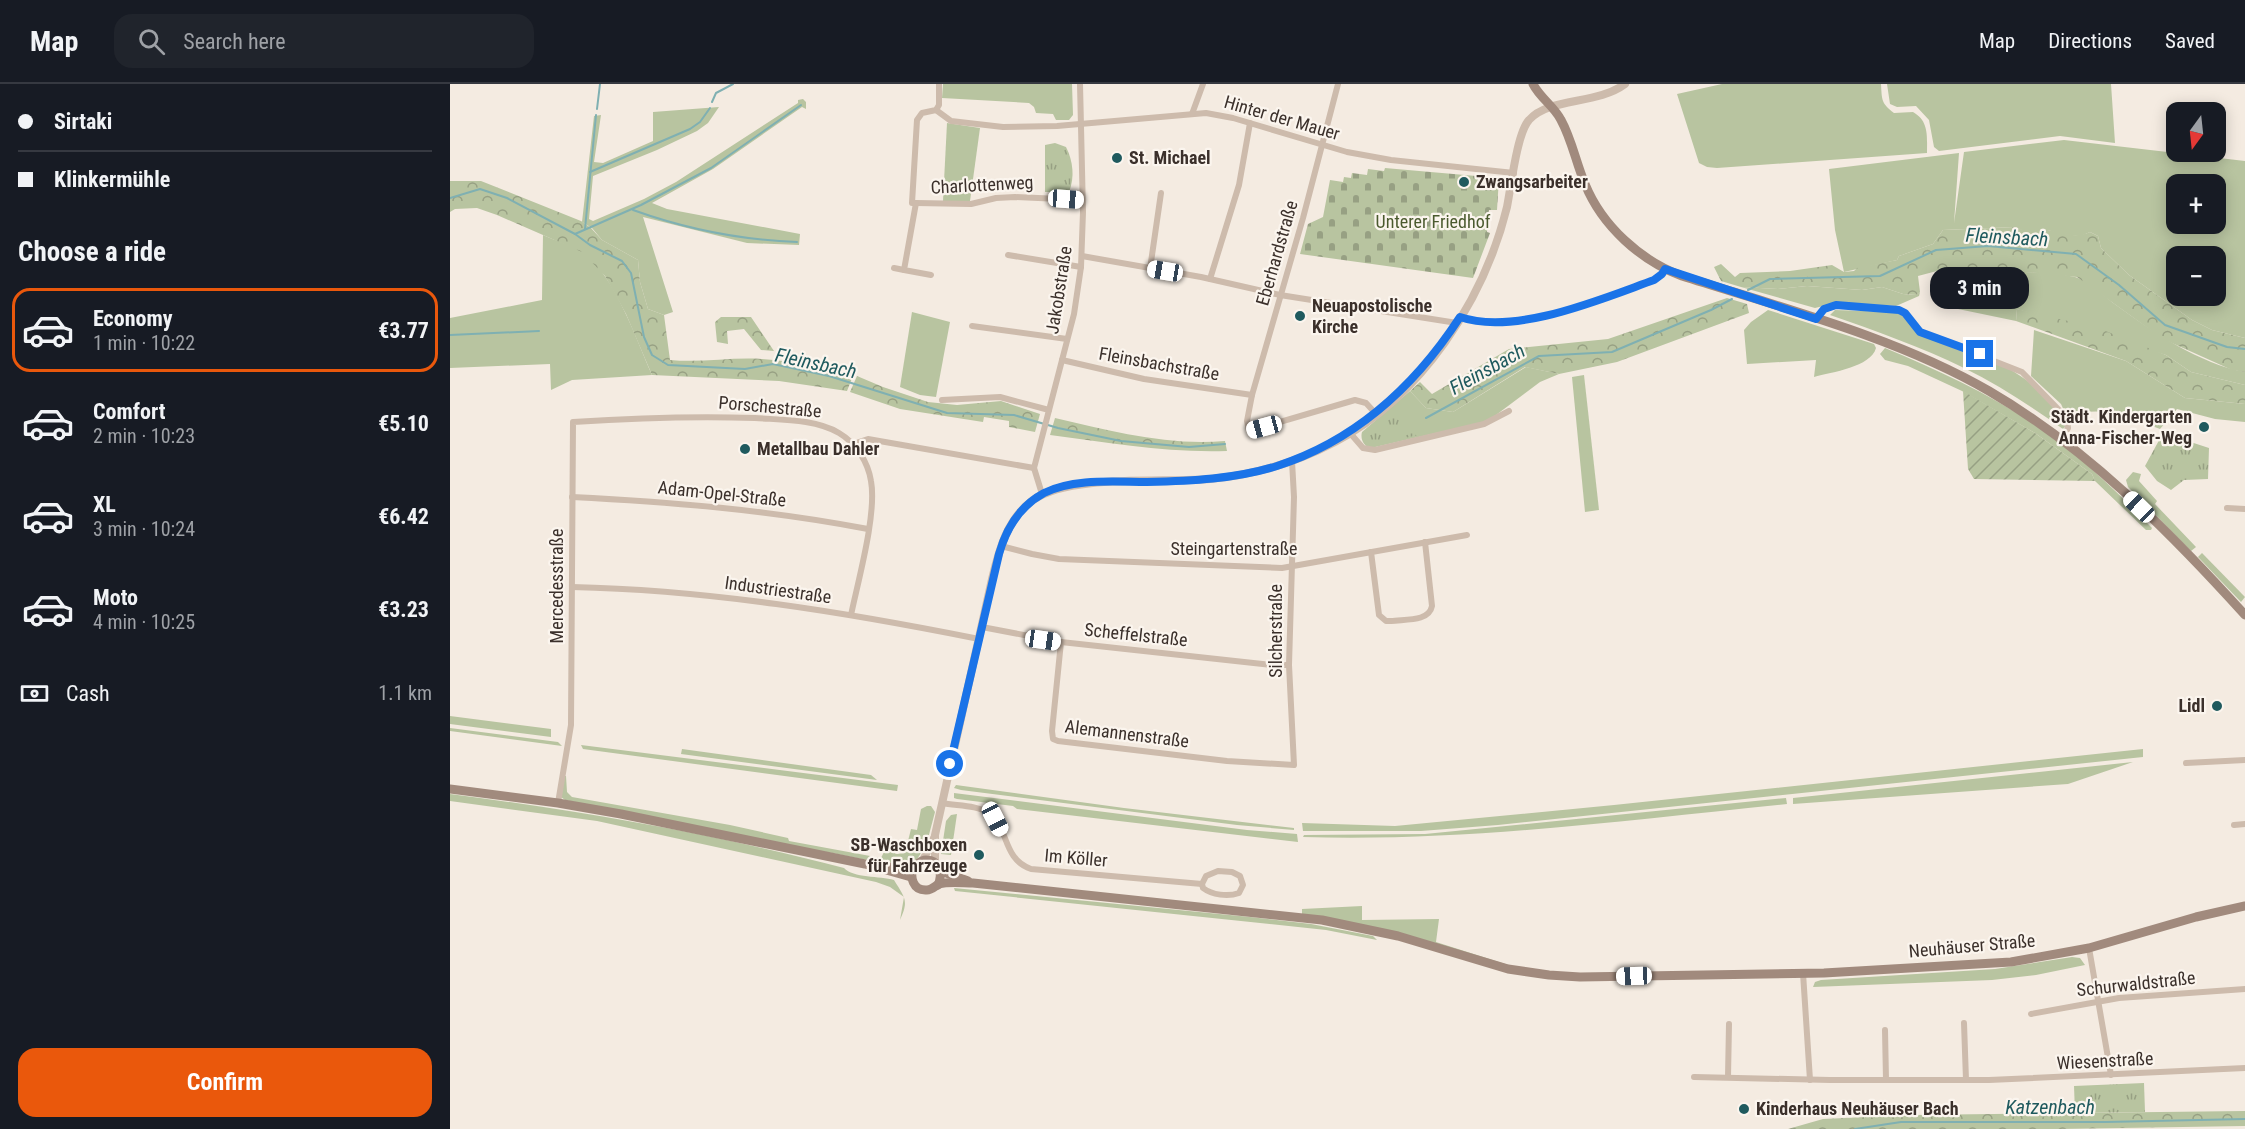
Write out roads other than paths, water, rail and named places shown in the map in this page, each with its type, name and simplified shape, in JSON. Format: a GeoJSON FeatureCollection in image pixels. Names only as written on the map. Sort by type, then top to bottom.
{"type":"FeatureCollection","features":[{"type":"Feature","properties":{"kind":"main road"},"geometry":{"type":"LineString","coordinates":[[1533,84],[1541,96],[1553,107],[1564,127],[1586,186],[1598,208],[1622,237],[1646,258],[1665,269],[1881,342],[1941,366],[1987,389],[2062,439],[2117,486],[2245,615]]}},
{"type":"Feature","properties":{"kind":"main road"},"geometry":{"type":"LineString","coordinates":[[450,789],[558,803],[878,867],[911,878],[916,887],[923,890],[938,885],[973,883]]}},
{"type":"Feature","properties":{"kind":"main road"},"geometry":{"type":"LineString","coordinates":[[878,867],[914,866],[923,860],[973,883]]}},
{"type":"Feature","properties":{"kind":"main road"},"geometry":{"type":"LineString","coordinates":[[911,878],[914,866]]}},
{"type":"Feature","properties":{"kind":"main road"},"geometry":{"type":"LineString","coordinates":[[938,867],[938,885]]}},
{"type":"Feature","properties":{"kind":"main road","name":"Neuhäuser Straße"},"geometry":{"type":"LineString","coordinates":[[973,883],[1322,920],[1383,932],[1493,965],[1536,974],[1580,977],[1803,973],[1993,964],[2089,948],[2196,917],[2245,906]]}},
{"type":"Feature","properties":{"kind":"street"},"geometry":{"type":"LineString","coordinates":[[916,203],[912,203],[917,120],[922,113],[936,110],[939,105],[939,84]]}},
{"type":"Feature","properties":{"kind":"street","name":"Jakobstraße"},"geometry":{"type":"LineString","coordinates":[[1034,468],[1074,314],[1081,267],[1080,84]]}},
{"type":"Feature","properties":{"kind":"street"},"geometry":{"type":"LineString","coordinates":[[1192,114],[1203,84]]}},
{"type":"Feature","properties":{"kind":"street","name":"Eberhardstraße"},"geometry":{"type":"LineString","coordinates":[[1338,84],[1323,146],[1252,395],[1247,421],[1249,431],[1355,400],[1366,403],[1376,414]]}},
{"type":"Feature","properties":{"kind":"street"},"geometry":{"type":"LineString","coordinates":[[923,860],[934,838],[1001,546],[1019,513],[1042,494],[1073,485],[1194,480],[1233,476],[1292,461],[1350,433],[1376,414],[1416,376],[1435,354],[1481,281],[1504,216],[1526,124],[1534,115],[1553,107],[1603,96],[1625,84]]}},
{"type":"Feature","properties":{"kind":"street","name":"Hinter der Mauer"},"geometry":{"type":"LineString","coordinates":[[936,110],[942,117],[951,121],[1003,127],[1080,124],[1192,114],[1220,115],[1323,146],[1391,160],[1514,173]]}},
{"type":"Feature","properties":{"kind":"street"},"geometry":{"type":"LineString","coordinates":[[1210,279],[1239,185],[1250,123]]}},
{"type":"Feature","properties":{"kind":"street"},"geometry":{"type":"LineString","coordinates":[[1150,269],[1161,193]]}},
{"type":"Feature","properties":{"kind":"street","name":"Charlottenweg"},"geometry":{"type":"LineString","coordinates":[[904,270],[916,203],[971,204],[996,198],[1015,197],[1082,200]]}},
{"type":"Feature","properties":{"kind":"street"},"geometry":{"type":"LineString","coordinates":[[1008,255],[1081,267]]}},
{"type":"Feature","properties":{"kind":"street"},"geometry":{"type":"LineString","coordinates":[[1082,256],[1210,279],[1280,295],[1478,322],[1501,322],[1563,311],[1654,280],[1665,269]]}},
{"type":"Feature","properties":{"kind":"street"},"geometry":{"type":"LineString","coordinates":[[894,268],[931,275]]}},
{"type":"Feature","properties":{"kind":"street"},"geometry":{"type":"LineString","coordinates":[[1816,319],[1824,309],[1836,305],[1899,310],[1905,313],[1920,332],[2022,372],[2067,421],[2068,428],[2062,439]]}},
{"type":"Feature","properties":{"kind":"street"},"geometry":{"type":"LineString","coordinates":[[972,326],[1067,339]]}},
{"type":"Feature","properties":{"kind":"street","name":"Fleinsbachstraße"},"geometry":{"type":"LineString","coordinates":[[1062,360],[1144,379],[1252,395]]}},
{"type":"Feature","properties":{"kind":"street"},"geometry":{"type":"LineString","coordinates":[[942,400],[1000,398],[1048,412]]}},
{"type":"Feature","properties":{"kind":"street"},"geometry":{"type":"LineString","coordinates":[[1350,433],[1363,448],[1374,450],[1484,424],[1509,411]]}},
{"type":"Feature","properties":{"kind":"street","name":"Porschestraße"},"geometry":{"type":"LineString","coordinates":[[573,422],[669,417],[784,420],[811,423],[831,429],[847,438],[865,461],[871,480],[872,501],[851,615]]}},
{"type":"Feature","properties":{"kind":"street","name":"Mercedesstraße"},"geometry":{"type":"LineString","coordinates":[[558,803],[571,725],[573,422]]}},
{"type":"Feature","properties":{"kind":"street"},"geometry":{"type":"LineString","coordinates":[[853,444],[868,439],[1034,468],[1042,494]]}},
{"type":"Feature","properties":{"kind":"street","name":"Silcherstraße"},"geometry":{"type":"LineString","coordinates":[[1292,461],[1294,497],[1289,665],[1294,765]]}},
{"type":"Feature","properties":{"kind":"street","name":"Adam-Opel-Straße"},"geometry":{"type":"LineString","coordinates":[[572,498],[672,503],[751,511],[868,529]]}},
{"type":"Feature","properties":{"kind":"street"},"geometry":{"type":"LineString","coordinates":[[2227,508],[2245,509]]}},
{"type":"Feature","properties":{"kind":"street","name":"Steingartenstraße"},"geometry":{"type":"LineString","coordinates":[[1001,546],[1059,559],[1291,567],[1467,535]]}},
{"type":"Feature","properties":{"kind":"street"},"geometry":{"type":"LineString","coordinates":[[1371,552],[1379,615],[1386,621],[1425,617],[1431,611],[1432,606],[1425,542]]}},
{"type":"Feature","properties":{"kind":"street","name":"Industriestraße"},"geometry":{"type":"LineString","coordinates":[[572,587],[648,590],[735,598],[851,615],[979,639]]}},
{"type":"Feature","properties":{"kind":"street","name":"Scheffelstraße"},"geometry":{"type":"LineString","coordinates":[[982,627],[1061,642],[1289,665]]}},
{"type":"Feature","properties":{"kind":"street","name":"Alemannenstraße"},"geometry":{"type":"LineString","coordinates":[[1061,642],[1052,731],[1053,738],[1058,741],[1227,761],[1294,765]]}},
{"type":"Feature","properties":{"kind":"street"},"geometry":{"type":"LineString","coordinates":[[2186,763],[2245,760]]}},
{"type":"Feature","properties":{"kind":"street","name":"Im Köller"},"geometry":{"type":"LineString","coordinates":[[942,803],[974,808],[988,813],[995,819],[1015,859],[1031,869],[1202,884]]}},
{"type":"Feature","properties":{"kind":"street"},"geometry":{"type":"LineString","coordinates":[[2234,825],[2245,824]]}},
{"type":"Feature","properties":{"kind":"street"},"geometry":{"type":"LineString","coordinates":[[934,838],[938,867]]}},
{"type":"Feature","properties":{"kind":"street","name":"Im Köller"},"geometry":{"type":"LineString","coordinates":[[1218,871],[1236,873],[1243,880],[1239,893],[1231,895],[1210,893],[1203,888],[1202,884],[1209,874],[1218,871]]}},
{"type":"Feature","properties":{"kind":"street"},"geometry":{"type":"LineString","coordinates":[[2089,948],[2111,1075]]}},
{"type":"Feature","properties":{"kind":"street"},"geometry":{"type":"LineString","coordinates":[[1803,973],[1810,1080]]}},
{"type":"Feature","properties":{"kind":"street","name":"Schurwaldstraße"},"geometry":{"type":"LineString","coordinates":[[2031,1014],[2098,1001],[2172,993],[2245,989]]}},
{"type":"Feature","properties":{"kind":"street"},"geometry":{"type":"LineString","coordinates":[[1965,1023],[1966,1080]]}},
{"type":"Feature","properties":{"kind":"street"},"geometry":{"type":"LineString","coordinates":[[1728,1077],[1729,1024]]}},
{"type":"Feature","properties":{"kind":"street"},"geometry":{"type":"LineString","coordinates":[[1885,1030],[1886,1080]]}},
{"type":"Feature","properties":{"kind":"street","name":"Wiesenstraße"},"geometry":{"type":"LineString","coordinates":[[1694,1077],[1966,1080],[2245,1068]]}},
{"type":"Feature","properties":{"kind":"waterway"},"geometry":{"type":"LineString","coordinates":[[597,109],[600,84]]}},
{"type":"Feature","properties":{"kind":"waterway"},"geometry":{"type":"LineString","coordinates":[[712,102],[716,93],[733,84]]}},
{"type":"Feature","properties":{"kind":"waterway"},"geometry":{"type":"LineString","coordinates":[[575,234],[641,205],[711,168],[801,105]]}},
{"type":"Feature","properties":{"kind":"waterway"},"geometry":{"type":"LineString","coordinates":[[590,172],[690,129],[700,122],[710,108]]}},
{"type":"Feature","properties":{"kind":"waterway"},"geometry":{"type":"LineString","coordinates":[[585,229],[596,115]]}},
{"type":"Feature","properties":{"kind":"waterway","name":"Fleinsbach"},"geometry":{"type":"LineString","coordinates":[[450,198],[480,189],[507,198],[622,261],[631,273],[644,337],[652,355],[668,365],[745,369],[773,364],[829,376],[947,413],[1014,415],[1058,428],[1121,441],[1189,447],[1225,444]]}},
{"type":"Feature","properties":{"kind":"waterway"},"geometry":{"type":"LineString","coordinates":[[633,210],[673,223],[714,232],[755,239],[797,242]]}},
{"type":"Feature","properties":{"kind":"waterway","name":"Fleinsbach"},"geometry":{"type":"LineString","coordinates":[[1748,290],[1770,279],[1880,276],[1936,250],[1988,246],[2076,254],[2119,285],[2165,325],[2227,347],[2245,349]]}},
{"type":"Feature","properties":{"kind":"waterway","name":"Fleinsbach"},"geometry":{"type":"LineString","coordinates":[[1426,418],[1539,356],[1612,352],[1732,299]]}},
{"type":"Feature","properties":{"kind":"waterway"},"geometry":{"type":"LineString","coordinates":[[450,335],[539,331]]}},
{"type":"Feature","properties":{"kind":"waterway","name":"Katzenbach"},"geometry":{"type":"LineString","coordinates":[[1855,1129],[1901,1122],[2245,1119]]}},
{"type":"Feature","properties":{"kind":"place","name":"St. Michael"},"geometry":{"type":"Point","coordinates":[1117,158]}},
{"type":"Feature","properties":{"kind":"place","name":"Zwangsarbeiter"},"geometry":{"type":"Point","coordinates":[1464,182]}},
{"type":"Feature","properties":{"kind":"place","name":"Neuapostolische Kirche"},"geometry":{"type":"Point","coordinates":[1300,316]}},
{"type":"Feature","properties":{"kind":"place","name":"Städt. Kindergarten Anna-Fischer-Weg"},"geometry":{"type":"Point","coordinates":[2204,427]}},
{"type":"Feature","properties":{"kind":"place","name":"Metallbau Dahler"},"geometry":{"type":"Point","coordinates":[745,449]}},
{"type":"Feature","properties":{"kind":"place","name":"Lidl"},"geometry":{"type":"Point","coordinates":[2217,706]}},
{"type":"Feature","properties":{"kind":"place","name":"SB-Waschboxen für Fahrzeuge"},"geometry":{"type":"Point","coordinates":[979,855]}},
{"type":"Feature","properties":{"kind":"place","name":"Kinderhaus Neuhäuser Bach"},"geometry":{"type":"Point","coordinates":[1744,1109]}},
{"type":"Feature","properties":{"kind":"park label","name":"Unterer Friedhof"},"geometry":{"type":"Point","coordinates":[1433,222]}}]}
